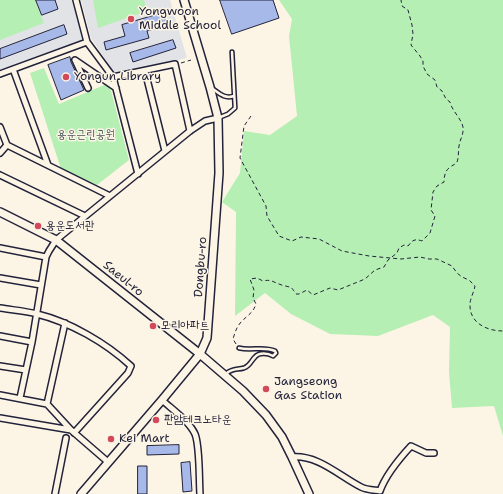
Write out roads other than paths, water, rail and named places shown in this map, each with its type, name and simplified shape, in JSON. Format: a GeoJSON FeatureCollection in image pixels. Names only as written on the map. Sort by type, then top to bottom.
{"type":"FeatureCollection","features":[{"type":"Feature","properties":{"kind":"main road","name":"Dongbu-ro"},"geometry":{"type":"LineString","coordinates":[[81,494],[200,354],[207,338],[219,173],[218,118],[184,0]]}},
{"type":"Feature","properties":{"kind":"main road","name":"Saeul-ro"},"geometry":{"type":"LineString","coordinates":[[0,212],[56,240],[200,354],[242,391],[266,415],[282,437],[309,494]]}},
{"type":"Feature","properties":{"kind":"street"},"geometry":{"type":"LineString","coordinates":[[76,0],[87,42],[113,77],[138,174]]}},
{"type":"Feature","properties":{"kind":"street"},"geometry":{"type":"LineString","coordinates":[[0,74],[87,42]]}},
{"type":"Feature","properties":{"kind":"street"},"geometry":{"type":"LineString","coordinates":[[88,88],[75,60],[116,88]]}},
{"type":"Feature","properties":{"kind":"street"},"geometry":{"type":"LineString","coordinates":[[113,77],[174,64],[190,131]]}},
{"type":"Feature","properties":{"kind":"street"},"geometry":{"type":"LineString","coordinates":[[13,69],[48,165]]}},
{"type":"Feature","properties":{"kind":"street"},"geometry":{"type":"LineString","coordinates":[[145,71],[165,151]]}},
{"type":"Feature","properties":{"kind":"street"},"geometry":{"type":"LineString","coordinates":[[20,398],[32,342],[46,257],[56,240],[190,131],[205,121],[218,118]]}},
{"type":"Feature","properties":{"kind":"street"},"geometry":{"type":"LineString","coordinates":[[0,127],[7,146],[110,196]]}},
{"type":"Feature","properties":{"kind":"street"},"geometry":{"type":"LineString","coordinates":[[0,153],[7,146]]}},
{"type":"Feature","properties":{"kind":"street"},"geometry":{"type":"LineString","coordinates":[[0,176],[85,216]]}},
{"type":"Feature","properties":{"kind":"street"},"geometry":{"type":"LineString","coordinates":[[0,248],[46,257]]}},
{"type":"Feature","properties":{"kind":"street"},"geometry":{"type":"LineString","coordinates":[[0,278],[41,285]]}},
{"type":"Feature","properties":{"kind":"street"},"geometry":{"type":"LineString","coordinates":[[0,308],[37,314],[65,323],[76,328],[101,344],[124,359],[131,366],[128,373],[73,431]]}},
{"type":"Feature","properties":{"kind":"street"},"geometry":{"type":"LineString","coordinates":[[47,404],[65,323]]}},
{"type":"Feature","properties":{"kind":"street"},"geometry":{"type":"LineString","coordinates":[[0,336],[32,342]]}},
{"type":"Feature","properties":{"kind":"street"},"geometry":{"type":"LineString","coordinates":[[0,366],[26,370]]}},
{"type":"Feature","properties":{"kind":"street"},"geometry":{"type":"LineString","coordinates":[[0,395],[47,404],[73,431],[108,462]]}},
{"type":"Feature","properties":{"kind":"street"},"geometry":{"type":"LineString","coordinates":[[162,400],[188,424],[195,435],[198,448],[200,494]]}},
{"type":"Feature","properties":{"kind":"street"},"geometry":{"type":"LineString","coordinates":[[0,418],[73,431]]}},
{"type":"Feature","properties":{"kind":"street"},"geometry":{"type":"LineString","coordinates":[[55,494],[66,438]]}},
{"type":"Feature","properties":{"kind":"street"},"geometry":{"type":"LineString","coordinates":[[292,457],[300,456],[322,463],[363,488],[381,493],[383,483],[400,457],[411,446],[426,453],[434,453]]}},
{"type":"Feature","properties":{"kind":"lane"},"geometry":{"type":"LineString","coordinates":[[218,118],[228,114],[235,108],[232,52]]}},
{"type":"Feature","properties":{"kind":"lane"},"geometry":{"type":"LineString","coordinates":[[210,87],[222,96],[229,98],[234,96]]}},
{"type":"Feature","properties":{"kind":"lane"},"geometry":{"type":"LineString","coordinates":[[224,375],[229,371],[244,368],[255,356],[259,354],[269,354],[273,356],[276,353],[275,351],[269,349],[239,348]]}},
{"type":"Feature","properties":{"kind":"place","name":"Yongwoon Middle School"},"geometry":{"type":"Point","coordinates":[131,19]}},
{"type":"Feature","properties":{"kind":"place","name":"Yongun Library"},"geometry":{"type":"Point","coordinates":[66,77]}},
{"type":"Feature","properties":{"kind":"place","name":"용운도서관"},"geometry":{"type":"Point","coordinates":[38,226]}},
{"type":"Feature","properties":{"kind":"place","name":"모리아파트"},"geometry":{"type":"Point","coordinates":[153,326]}},
{"type":"Feature","properties":{"kind":"place","name":"Jangseong Gas Station"},"geometry":{"type":"Point","coordinates":[266,389]}},
{"type":"Feature","properties":{"kind":"place","name":"판암테크노타운"},"geometry":{"type":"Point","coordinates":[156,420]}},
{"type":"Feature","properties":{"kind":"place","name":"Kei Mart"},"geometry":{"type":"Point","coordinates":[111,439]}},
{"type":"Feature","properties":{"kind":"park label","name":"용운근린공원"},"geometry":{"type":"Point","coordinates":[86,135]}}]}
